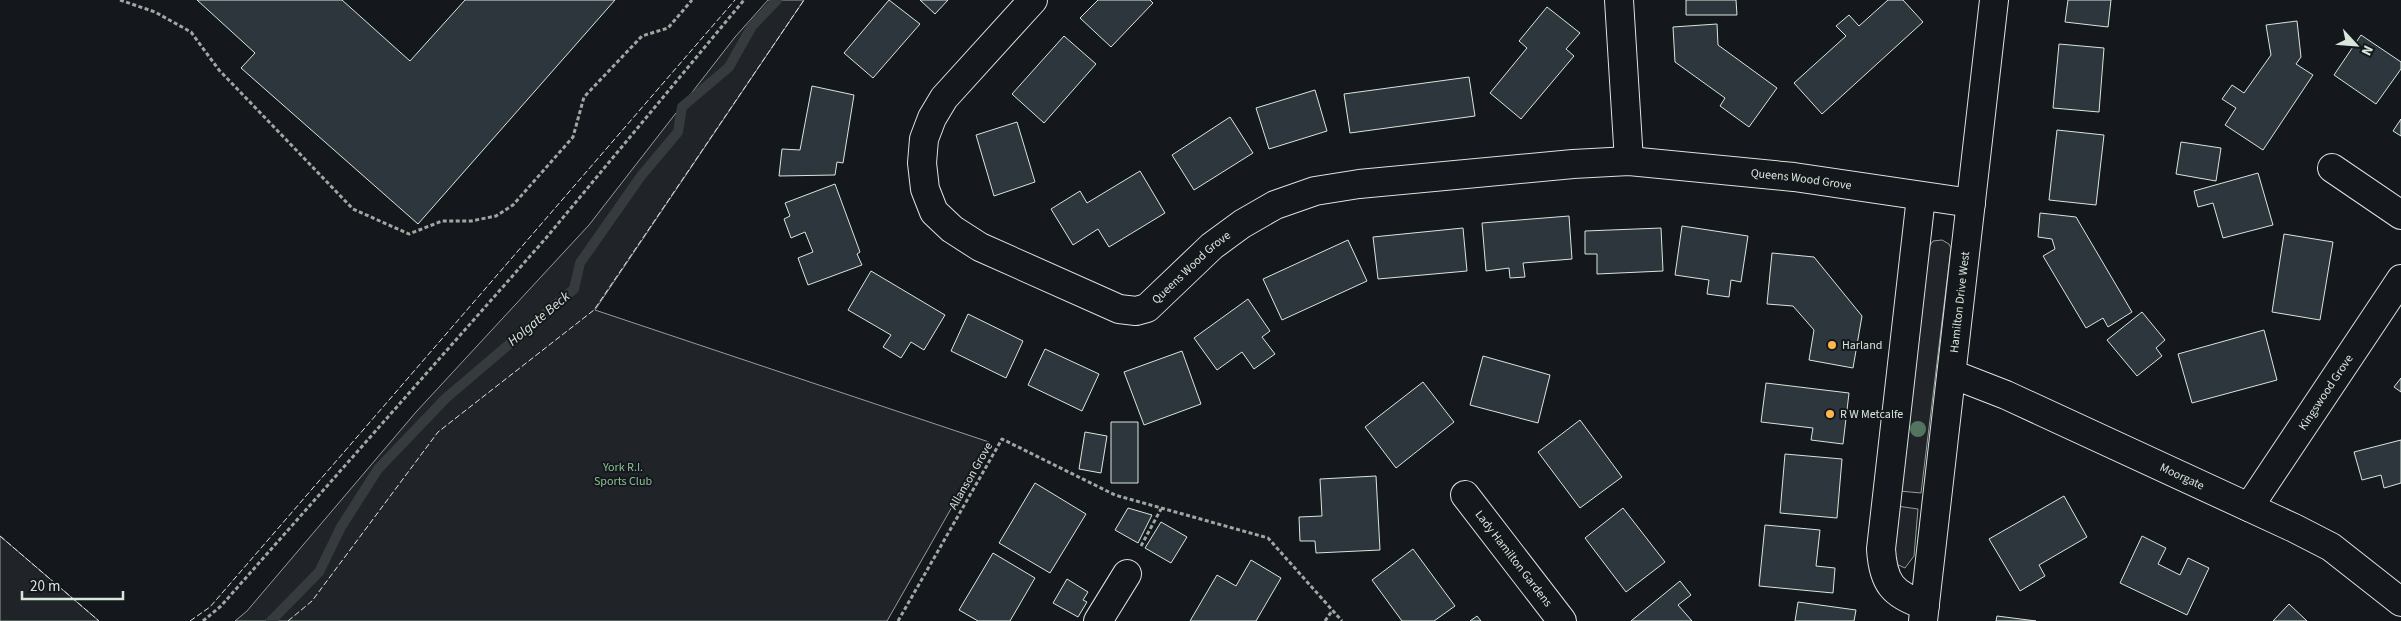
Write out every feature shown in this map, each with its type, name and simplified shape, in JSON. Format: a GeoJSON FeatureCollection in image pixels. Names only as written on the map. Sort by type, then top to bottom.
{"type":"FeatureCollection","features":[{"type":"Feature","properties":{"kind":"street","name":"Queens Wood Grove"},"geometry":{"type":"LineString","coordinates":[[1033,0],[944,98],[932,118],[924,139],[922,163],[925,189],[934,212],[952,229],[980,247],[1119,309],[1136,311],[1147,308],[1212,246],[1242,224],[1275,206],[1315,191],[1359,184],[1573,164],[1629,161],[1794,177],[1971,203]]}},
{"type":"Feature","properties":{"kind":"street"},"geometry":{"type":"LineString","coordinates":[[1619,0],[1629,161]]}},
{"type":"Feature","properties":{"kind":"street","name":"Hamilton Drive West"},"geometry":{"type":"LineString","coordinates":[[1924,613],[1994,0]]}},
{"type":"Feature","properties":{"kind":"street"},"geometry":{"type":"LineString","coordinates":[[2332,168],[2401,215]]}},
{"type":"Feature","properties":{"kind":"street","name":"Hamilton Drive West"},"geometry":{"type":"LineString","coordinates":[[1920,197],[1881,549],[1882,569],[1891,588],[1924,613]]}},
{"type":"Feature","properties":{"kind":"street","name":"Kingswood Grove"},"geometry":{"type":"LineString","coordinates":[[2249,507],[2401,279]]}},
{"type":"Feature","properties":{"kind":"street","name":"Moorgate"},"geometry":{"type":"LineString","coordinates":[[1952,374],[2006,395],[2331,547],[2401,602]]}},
{"type":"Feature","properties":{"kind":"street","name":"Lady Hamilton Gardens"},"geometry":{"type":"LineString","coordinates":[[1464,495],[1562,621]]}},
{"type":"Feature","properties":{"kind":"street"},"geometry":{"type":"LineString","coordinates":[[1098,621],[1126,574]]}},
{"type":"Feature","properties":{"kind":"path"},"geometry":{"type":"LineString","coordinates":[[120,0],[155,12],[191,32],[219,70],[353,209],[409,234],[442,221],[471,222],[496,216],[513,205],[573,137],[584,97],[642,36],[668,28],[692,0]]}},
{"type":"Feature","properties":{"kind":"path"},"geometry":{"type":"LineString","coordinates":[[203,621],[221,606],[546,238],[744,0]]}},
{"type":"Feature","properties":{"kind":"path","name":"Allanson Grove"},"geometry":{"type":"LineString","coordinates":[[898,621],[1002,439],[1115,495],[1161,509]]}},
{"type":"Feature","properties":{"kind":"path"},"geometry":{"type":"LineString","coordinates":[[1126,574],[1161,509],[1268,538],[1342,621]]}},
{"type":"Feature","properties":{"kind":"path"},"geometry":{"type":"LineString","coordinates":[[1325,621],[1332,611]]}},
{"type":"Feature","properties":{"kind":"green space","name":"York R.I. Sports Club"},"geometry":{"type":"Polygon","coordinates":[[[768,0],[804,0],[595,310],[989,442],[887,621],[235,621],[247,611],[416,412],[589,225],[735,37],[768,0]]]}},
{"type":"Feature","properties":{"kind":"green space"},"geometry":{"type":"Polygon","coordinates":[[[1942,240],[1949,244],[1951,248],[1921,493],[1899,491],[1928,248],[1933,241],[1942,240]]]}},
{"type":"Feature","properties":{"kind":"green space"},"geometry":{"type":"Polygon","coordinates":[[[1897,506],[1918,509],[1914,556],[1905,568],[1894,563],[1892,555],[1897,506]]]}},
{"type":"Feature","properties":{"kind":"green space"},"geometry":{"type":"Polygon","coordinates":[[[0,536],[99,621],[0,621],[0,536]]]}},
{"type":"Feature","properties":{"kind":"building"},"geometry":{"type":"Polygon","coordinates":[[[197,0],[342,0],[410,61],[465,0],[615,0],[418,224],[241,68],[255,53],[197,0]]]}},
{"type":"Feature","properties":{"kind":"building"},"geometry":{"type":"Polygon","coordinates":[[[889,0],[920,24],[873,78],[844,53],[889,0]]]}},
{"type":"Feature","properties":{"kind":"building"},"geometry":{"type":"Polygon","coordinates":[[[920,0],[948,0],[935,14],[920,0]]]}},
{"type":"Feature","properties":{"kind":"building"},"geometry":{"type":"Polygon","coordinates":[[[1098,0],[1150,0],[1153,3],[1111,47],[1080,18],[1098,0]]]}},
{"type":"Feature","properties":{"kind":"building"},"geometry":{"type":"Polygon","coordinates":[[[1686,0],[1736,0],[1737,15],[1686,15],[1686,0]]]}},
{"type":"Feature","properties":{"kind":"building"},"geometry":{"type":"Polygon","coordinates":[[[1888,0],[1903,0],[1923,22],[1822,114],[1794,83],[1846,36],[1836,26],[1849,15],[1859,26],[1888,0]]]}},
{"type":"Feature","properties":{"kind":"building"},"geometry":{"type":"Polygon","coordinates":[[[2068,0],[2111,0],[2108,27],[2065,22],[2068,0]]]}},
{"type":"Feature","properties":{"kind":"building"},"geometry":{"type":"Polygon","coordinates":[[[1547,7],[1580,33],[1566,49],[1574,56],[1521,119],[1490,93],[1527,48],[1519,41],[1547,7]]]}},
{"type":"Feature","properties":{"kind":"building"},"geometry":{"type":"Polygon","coordinates":[[[2297,21],[2301,57],[2296,64],[2313,75],[2263,150],[2225,125],[2236,108],[2222,99],[2232,85],[2244,93],[2271,55],[2266,25],[2297,21]]]}},
{"type":"Feature","properties":{"kind":"building"},"geometry":{"type":"Polygon","coordinates":[[[1717,24],[1718,45],[1777,88],[1749,127],[1720,106],[1725,98],[1675,62],[1673,27],[1717,24]]]}},
{"type":"Feature","properties":{"kind":"building"},"geometry":{"type":"Polygon","coordinates":[[[2361,35],[2401,62],[2401,69],[2376,104],[2334,75],[2361,35]]]}},
{"type":"Feature","properties":{"kind":"building"},"geometry":{"type":"Polygon","coordinates":[[[1064,36],[1096,64],[1044,123],[1012,94],[1064,36]]]}},
{"type":"Feature","properties":{"kind":"building"},"geometry":{"type":"Polygon","coordinates":[[[2059,44],[2104,48],[2099,112],[2053,108],[2059,44]]]}},
{"type":"Feature","properties":{"kind":"building"},"geometry":{"type":"Polygon","coordinates":[[[1469,77],[1475,116],[1350,133],[1344,94],[1469,77]]]}},
{"type":"Feature","properties":{"kind":"building"},"geometry":{"type":"Polygon","coordinates":[[[812,86],[854,95],[843,163],[837,162],[835,175],[779,176],[782,149],[800,150],[812,86]]]}},
{"type":"Feature","properties":{"kind":"building"},"geometry":{"type":"Polygon","coordinates":[[[1315,90],[1327,131],[1269,149],[1256,108],[1315,90]]]}},
{"type":"Feature","properties":{"kind":"building"},"geometry":{"type":"Polygon","coordinates":[[[1230,117],[1253,153],[1194,190],[1172,155],[1230,117]]]}},
{"type":"Feature","properties":{"kind":"building"},"geometry":{"type":"Polygon","coordinates":[[[2401,119],[2401,136],[2393,131],[2401,119]]]}},
{"type":"Feature","properties":{"kind":"building"},"geometry":{"type":"Polygon","coordinates":[[[1017,122],[1035,182],[994,196],[976,135],[1017,122]]]}},
{"type":"Feature","properties":{"kind":"building"},"geometry":{"type":"Polygon","coordinates":[[[2057,130],[2104,135],[2096,205],[2049,200],[2057,130]]]}},
{"type":"Feature","properties":{"kind":"building"},"geometry":{"type":"Polygon","coordinates":[[[2181,142],[2221,148],[2216,181],[2176,174],[2181,142]]]}},
{"type":"Feature","properties":{"kind":"building"},"geometry":{"type":"Polygon","coordinates":[[[1140,171],[1165,213],[1109,247],[1098,229],[1073,245],[1051,209],[1080,191],[1087,203],[1140,171]]]}},
{"type":"Feature","properties":{"kind":"building"},"geometry":{"type":"Polygon","coordinates":[[[2258,173],[2273,225],[2223,238],[2213,203],[2198,207],[2194,191],[2258,173]]]}},
{"type":"Feature","properties":{"kind":"building"},"geometry":{"type":"Polygon","coordinates":[[[835,184],[860,252],[857,254],[862,265],[808,285],[798,258],[813,252],[805,232],[791,238],[784,219],[790,216],[785,203],[835,184]]]}},
{"type":"Feature","properties":{"kind":"building"},"geometry":{"type":"Polygon","coordinates":[[[2040,213],[2076,217],[2132,312],[2108,327],[2103,318],[2086,328],[2043,256],[2055,249],[2052,239],[2038,237],[2040,213]]]}},
{"type":"Feature","properties":{"kind":"building"},"geometry":{"type":"Polygon","coordinates":[[[1569,216],[1572,259],[1523,263],[1525,277],[1510,278],[1509,268],[1486,271],[1482,223],[1569,216]]]}},
{"type":"Feature","properties":{"kind":"building"},"geometry":{"type":"Polygon","coordinates":[[[1682,226],[1748,236],[1741,282],[1731,280],[1729,297],[1707,294],[1709,280],[1675,275],[1682,226]]]}},
{"type":"Feature","properties":{"kind":"building"},"geometry":{"type":"Polygon","coordinates":[[[1463,228],[1467,271],[1378,279],[1373,237],[1463,228]]]}},
{"type":"Feature","properties":{"kind":"building"},"geometry":{"type":"Polygon","coordinates":[[[1661,228],[1663,271],[1597,274],[1597,254],[1585,254],[1585,231],[1661,228]]]}},
{"type":"Feature","properties":{"kind":"building"},"geometry":{"type":"Polygon","coordinates":[[[2284,234],[2333,242],[2320,320],[2272,312],[2284,234]]]}},
{"type":"Feature","properties":{"kind":"building"},"geometry":{"type":"Polygon","coordinates":[[[1348,240],[1367,281],[1282,320],[1263,279],[1348,240]]]}},
{"type":"Feature","properties":{"kind":"building"},"geometry":{"type":"Polygon","coordinates":[[[1772,253],[1814,257],[1862,316],[1853,368],[1809,360],[1814,330],[1793,306],[1767,304],[1772,253]]]}},
{"type":"Feature","properties":{"kind":"building"},"geometry":{"type":"Polygon","coordinates":[[[871,271],[945,315],[924,350],[911,342],[901,358],[883,347],[891,335],[848,310],[871,271]]]}},
{"type":"Feature","properties":{"kind":"building"},"geometry":{"type":"Polygon","coordinates":[[[1248,299],[1270,331],[1262,337],[1275,354],[1254,369],[1242,352],[1217,370],[1194,338],[1248,299]]]}},
{"type":"Feature","properties":{"kind":"building"},"geometry":{"type":"Polygon","coordinates":[[[2142,312],[2165,340],[2156,348],[2162,356],[2137,376],[2107,340],[2142,312]]]}},
{"type":"Feature","properties":{"kind":"building"},"geometry":{"type":"Polygon","coordinates":[[[968,314],[1023,341],[1006,378],[951,351],[968,314]]]}},
{"type":"Feature","properties":{"kind":"building"},"geometry":{"type":"Polygon","coordinates":[[[2264,330],[2277,380],[2192,403],[2178,354],[2264,330]]]}},
{"type":"Feature","properties":{"kind":"building"},"geometry":{"type":"Polygon","coordinates":[[[1045,349],[1099,374],[1082,411],[1028,385],[1045,349]]]}},
{"type":"Feature","properties":{"kind":"building"},"geometry":{"type":"Polygon","coordinates":[[[1182,351],[1201,404],[1144,425],[1124,372],[1182,351]]]}},
{"type":"Feature","properties":{"kind":"building"},"geometry":{"type":"Polygon","coordinates":[[[1483,356],[1550,375],[1538,423],[1470,405],[1483,356]]]}},
{"type":"Feature","properties":{"kind":"building"},"geometry":{"type":"Polygon","coordinates":[[[2401,378],[2401,392],[2394,387],[2401,378]]]}},
{"type":"Feature","properties":{"kind":"building"},"geometry":{"type":"Polygon","coordinates":[[[1423,382],[1454,422],[1396,468],[1365,427],[1423,382]]]}},
{"type":"Feature","properties":{"kind":"building"},"geometry":{"type":"Polygon","coordinates":[[[1766,383],[1849,393],[1843,444],[1811,440],[1813,428],[1761,422],[1766,383]]]}},
{"type":"Feature","properties":{"kind":"building"},"geometry":{"type":"Polygon","coordinates":[[[1580,420],[1622,477],[1580,508],[1538,452],[1580,420]]]}},
{"type":"Feature","properties":{"kind":"building"},"geometry":{"type":"Polygon","coordinates":[[[1111,422],[1138,422],[1138,483],[1111,483],[1111,422]]]}},
{"type":"Feature","properties":{"kind":"building"},"geometry":{"type":"Polygon","coordinates":[[[1085,432],[1107,436],[1101,473],[1079,469],[1085,432]]]}},
{"type":"Feature","properties":{"kind":"building"},"geometry":{"type":"Polygon","coordinates":[[[2401,440],[2401,483],[2384,488],[2381,475],[2362,480],[2354,452],[2401,440]]]}},
{"type":"Feature","properties":{"kind":"building"},"geometry":{"type":"Polygon","coordinates":[[[1785,454],[1842,459],[1837,518],[1780,513],[1785,454]]]}},
{"type":"Feature","properties":{"kind":"building"},"geometry":{"type":"Polygon","coordinates":[[[1376,476],[1380,550],[1316,553],[1315,541],[1300,541],[1299,517],[1322,516],[1320,479],[1376,476]]]}},
{"type":"Feature","properties":{"kind":"building"},"geometry":{"type":"Polygon","coordinates":[[[1035,483],[1086,514],[1050,573],[999,543],[1035,483]]]}},
{"type":"Feature","properties":{"kind":"building"},"geometry":{"type":"Polygon","coordinates":[[[2064,496],[2087,537],[2039,565],[2045,576],[2020,591],[1989,539],[2064,496]]]}},
{"type":"Feature","properties":{"kind":"building"},"geometry":{"type":"Polygon","coordinates":[[[1128,508],[1152,515],[1138,543],[1115,530],[1128,508]]]}},
{"type":"Feature","properties":{"kind":"building"},"geometry":{"type":"Polygon","coordinates":[[[1623,508],[1665,562],[1626,592],[1585,538],[1623,508]]]}},
{"type":"Feature","properties":{"kind":"building"},"geometry":{"type":"Polygon","coordinates":[[[1161,522],[1187,537],[1171,563],[1145,548],[1161,522]]]}},
{"type":"Feature","properties":{"kind":"building"},"geometry":{"type":"Polygon","coordinates":[[[1765,525],[1820,530],[1816,566],[1835,568],[1833,593],[1759,586],[1765,525]]]}},
{"type":"Feature","properties":{"kind":"building"},"geometry":{"type":"Polygon","coordinates":[[[2142,536],[2166,548],[2158,564],[2180,575],[2188,558],[2209,568],[2187,615],[2120,583],[2142,536]]]}},
{"type":"Feature","properties":{"kind":"building"},"geometry":{"type":"Polygon","coordinates":[[[1413,549],[1455,606],[1434,621],[1402,621],[1372,580],[1413,549]]]}},
{"type":"Feature","properties":{"kind":"building"},"geometry":{"type":"Polygon","coordinates":[[[993,553],[1035,578],[1010,621],[978,621],[959,610],[993,553]]]}},
{"type":"Feature","properties":{"kind":"building"},"geometry":{"type":"Polygon","coordinates":[[[1251,560],[1281,578],[1256,621],[1190,621],[1217,575],[1236,586],[1251,560]]]}},
{"type":"Feature","properties":{"kind":"building"},"geometry":{"type":"Polygon","coordinates":[[[1067,579],[1088,592],[1083,600],[1087,602],[1078,617],[1053,603],[1067,579]]]}},
{"type":"Feature","properties":{"kind":"building"},"geometry":{"type":"Polygon","coordinates":[[[1680,581],[1691,595],[1678,605],[1692,621],[1631,621],[1680,581]]]}},
{"type":"Feature","properties":{"kind":"building"},"geometry":{"type":"Polygon","coordinates":[[[1798,602],[1856,610],[1854,621],[1795,621],[1798,602]]]}},
{"type":"Feature","properties":{"kind":"building"},"geometry":{"type":"Polygon","coordinates":[[[2289,604],[2307,621],[2273,621],[2289,604]]]}},
{"type":"Feature","properties":{"kind":"building"},"geometry":{"type":"Polygon","coordinates":[[[1477,616],[1481,621],[1470,621],[1477,616]]]}},
{"type":"Feature","properties":{"kind":"building"},"geometry":{"type":"Polygon","coordinates":[[[1997,616],[2036,621],[1996,621],[1997,616]]]}},
{"type":"Feature","properties":{"kind":"waterway","name":"Holgate Beck"},"geometry":{"type":"LineString","coordinates":[[271,621],[319,572],[341,527],[378,469],[446,398],[574,289],[580,263],[641,176],[678,132],[682,107],[729,67],[752,26],[777,0]]}},
{"type":"Feature","properties":{"kind":"fence"},"geometry":{"type":"LineString","coordinates":[[190,621],[210,607],[735,0]]}},
{"type":"Feature","properties":{"kind":"fence"},"geometry":{"type":"LineString","coordinates":[[288,621],[312,601],[438,432],[594,310],[804,0]]}},
{"type":"Feature","properties":{"kind":"fence"},"geometry":{"type":"LineString","coordinates":[[0,536],[99,621]]}},
{"type":"Feature","properties":{"kind":"place","name":"Harland"},"geometry":{"type":"Point","coordinates":[1832,345]}},
{"type":"Feature","properties":{"kind":"place","name":"R W Metcalfe"},"geometry":{"type":"Point","coordinates":[1830,414]}}]}
